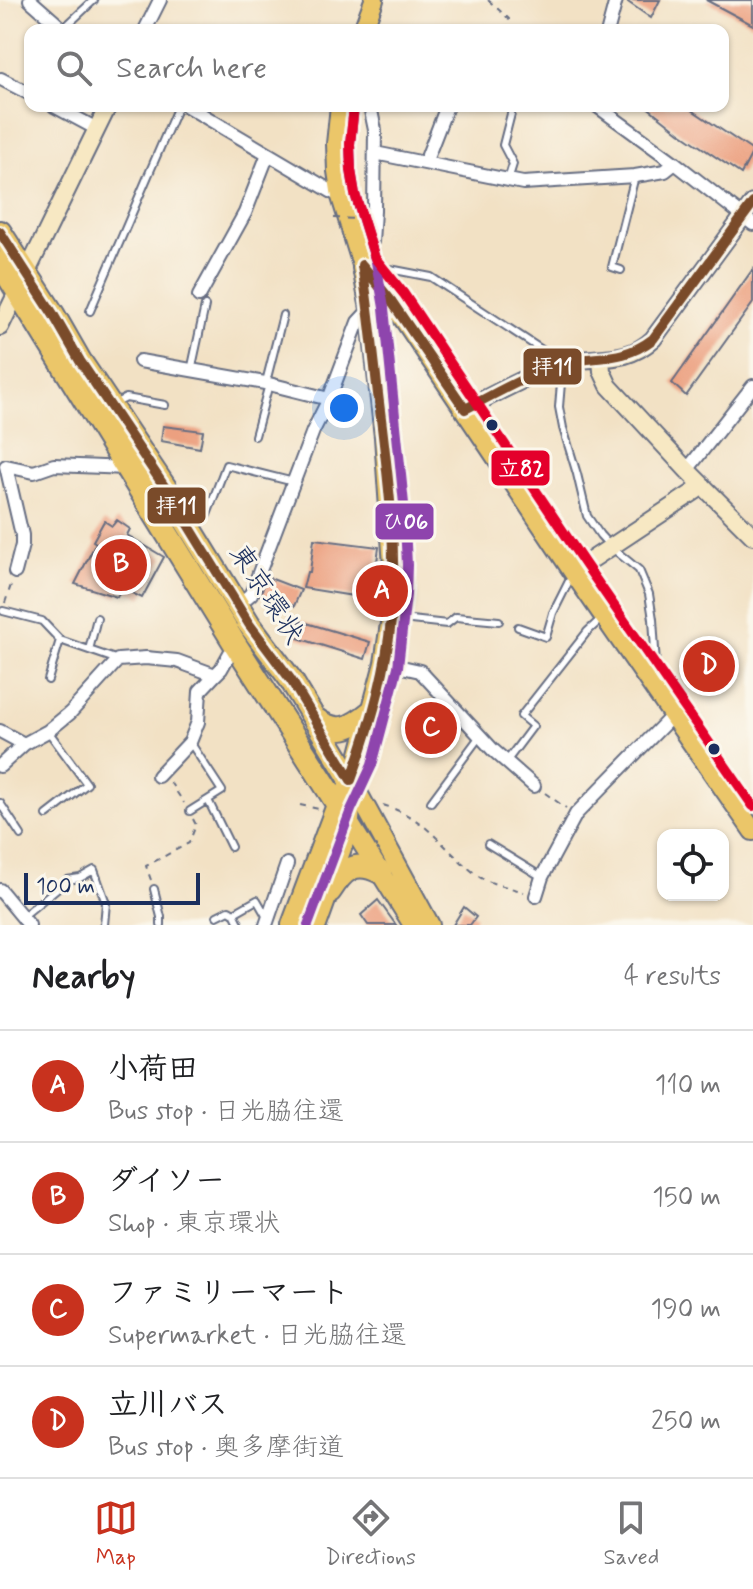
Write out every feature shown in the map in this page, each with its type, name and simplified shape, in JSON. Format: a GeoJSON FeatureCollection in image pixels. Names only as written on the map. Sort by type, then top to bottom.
{"type":"FeatureCollection","features":[{"type":"Feature","properties":{"kind":"highway","name":"東京環状"},"geometry":{"type":"LineString","coordinates":[[0,232],[22,281],[127,468],[343,813]]}},
{"type":"Feature","properties":{"kind":"highway","name":"東京環状"},"geometry":{"type":"LineString","coordinates":[[0,263],[22,281],[80,361],[249,624],[291,680],[351,780]]}},
{"type":"Feature","properties":{"kind":"highway"},"geometry":{"type":"LineString","coordinates":[[314,718],[330,727],[343,728],[372,711]]}},
{"type":"Feature","properties":{"kind":"highway"},"geometry":{"type":"LineString","coordinates":[[293,925],[343,813],[351,780]]}},
{"type":"Feature","properties":{"kind":"highway"},"geometry":{"type":"LineString","coordinates":[[320,916],[327,883],[344,837],[343,813]]}},
{"type":"Feature","properties":{"kind":"highway"},"geometry":{"type":"LineString","coordinates":[[320,916],[335,883],[349,869],[362,866],[380,872]]}},
{"type":"Feature","properties":{"kind":"main road"},"geometry":{"type":"LineString","coordinates":[[365,24],[374,0]]}},
{"type":"Feature","properties":{"kind":"main road"},"geometry":{"type":"LineString","coordinates":[[339,112],[337,171],[341,197],[362,265],[370,309],[390,505],[393,566],[391,617],[384,663],[351,780],[430,925]]}},
{"type":"Feature","properties":{"kind":"main road"},"geometry":{"type":"LineString","coordinates":[[362,265],[392,302],[573,572],[753,831]]}},
{"type":"Feature","properties":{"kind":"main road"},"geometry":{"type":"LineString","coordinates":[[343,813],[413,925]]}},
{"type":"Feature","properties":{"kind":"street"},"geometry":{"type":"LineString","coordinates":[[30,0],[57,24]]}},
{"type":"Feature","properties":{"kind":"street"},"geometry":{"type":"LineString","coordinates":[[148,24],[160,0]]}},
{"type":"Feature","properties":{"kind":"street"},"geometry":{"type":"LineString","coordinates":[[610,24],[616,0]]}},
{"type":"Feature","properties":{"kind":"street"},"geometry":{"type":"LineString","coordinates":[[1,79],[24,91]]}},
{"type":"Feature","properties":{"kind":"street"},"geometry":{"type":"LineString","coordinates":[[65,112],[97,129]]}},
{"type":"Feature","properties":{"kind":"street"},"geometry":{"type":"LineString","coordinates":[[0,327],[105,112]]}},
{"type":"Feature","properties":{"kind":"street"},"geometry":{"type":"LineString","coordinates":[[197,112],[341,197]]}},
{"type":"Feature","properties":{"kind":"street"},"geometry":{"type":"LineString","coordinates":[[362,265],[372,242],[375,130],[371,112]]}},
{"type":"Feature","properties":{"kind":"street"},"geometry":{"type":"LineString","coordinates":[[425,163],[445,112]]}},
{"type":"Feature","properties":{"kind":"street"},"geometry":{"type":"LineString","coordinates":[[465,409],[557,365],[633,354],[642,349],[750,215],[605,112]]}},
{"type":"Feature","properties":{"kind":"street"},"geometry":{"type":"LineString","coordinates":[[375,153],[523,183],[635,176],[665,171],[675,163]]}},
{"type":"Feature","properties":{"kind":"street"},"geometry":{"type":"LineString","coordinates":[[202,301],[245,213],[268,154]]}},
{"type":"Feature","properties":{"kind":"street"},"geometry":{"type":"LineString","coordinates":[[238,605],[251,594],[358,322],[370,309]]}},
{"type":"Feature","properties":{"kind":"street"},"geometry":{"type":"LineString","coordinates":[[601,359],[602,371],[609,386],[753,536]]}},
{"type":"Feature","properties":{"kind":"street"},"geometry":{"type":"LineString","coordinates":[[140,361],[267,384],[329,399]]}},
{"type":"Feature","properties":{"kind":"street"},"geometry":{"type":"LineString","coordinates":[[687,470],[753,386]]}},
{"type":"Feature","properties":{"kind":"street"},"geometry":{"type":"LineString","coordinates":[[3,462],[34,472],[54,465],[127,468]]}},
{"type":"Feature","properties":{"kind":"street"},"geometry":{"type":"LineString","coordinates":[[3,462],[22,535],[15,572]]}},
{"type":"Feature","properties":{"kind":"street"},"geometry":{"type":"LineString","coordinates":[[573,572],[703,486]]}},
{"type":"Feature","properties":{"kind":"street"},"geometry":{"type":"LineString","coordinates":[[160,773],[190,742],[198,722],[200,691],[221,669],[235,644]]}},
{"type":"Feature","properties":{"kind":"street"},"geometry":{"type":"LineString","coordinates":[[0,766],[24,744],[48,731],[70,713],[118,660],[146,658],[177,661],[215,675]]}},
{"type":"Feature","properties":{"kind":"street"},"geometry":{"type":"LineString","coordinates":[[384,663],[420,671],[480,736],[534,786]]}},
{"type":"Feature","properties":{"kind":"street"},"geometry":{"type":"LineString","coordinates":[[536,896],[542,877],[576,814],[672,716]]}},
{"type":"Feature","properties":{"kind":"street"},"geometry":{"type":"LineString","coordinates":[[0,731],[24,744]]}},
{"type":"Feature","properties":{"kind":"street"},"geometry":{"type":"LineString","coordinates":[[267,922],[287,864]]}},
{"type":"Feature","properties":{"kind":"street"},"geometry":{"type":"LineString","coordinates":[[0,890],[26,921]]}},
{"type":"Feature","properties":{"kind":"lane"},"geometry":{"type":"LineString","coordinates":[[68,24],[94,0]]}},
{"type":"Feature","properties":{"kind":"lane"},"geometry":{"type":"LineString","coordinates":[[90,311],[175,112]]}},
{"type":"Feature","properties":{"kind":"lane"},"geometry":{"type":"LineString","coordinates":[[508,180],[513,164],[503,145],[511,112]]}},
{"type":"Feature","properties":{"kind":"lane"},"geometry":{"type":"LineString","coordinates":[[621,270],[612,267],[635,176]]}},
{"type":"Feature","properties":{"kind":"lane"},"geometry":{"type":"LineString","coordinates":[[362,265],[431,277],[542,350],[557,365],[563,428],[587,516],[611,547],[639,570],[649,594],[656,665],[652,687]]}},
{"type":"Feature","properties":{"kind":"lane"},"geometry":{"type":"LineString","coordinates":[[191,371],[202,301]]}},
{"type":"Feature","properties":{"kind":"lane"},"geometry":{"type":"LineString","coordinates":[[255,436],[283,315]]}},
{"type":"Feature","properties":{"kind":"lane"},"geometry":{"type":"LineString","coordinates":[[109,406],[126,398],[165,405]]}},
{"type":"Feature","properties":{"kind":"lane"},"geometry":{"type":"LineString","coordinates":[[190,528],[207,515],[226,465],[294,482]]}},
{"type":"Feature","properties":{"kind":"lane"},"geometry":{"type":"LineString","coordinates":[[518,627],[546,637],[553,613],[573,572]]}},
{"type":"Feature","properties":{"kind":"lane"},"geometry":{"type":"LineString","coordinates":[[3,611],[42,621],[60,640],[118,660]]}},
{"type":"Feature","properties":{"kind":"lane"},"geometry":{"type":"LineString","coordinates":[[506,762],[533,726],[521,716],[587,632],[604,616]]}},
{"type":"Feature","properties":{"kind":"lane"},"geometry":{"type":"LineString","coordinates":[[391,617],[447,624],[456,617],[499,621]]}},
{"type":"Feature","properties":{"kind":"lane"},"geometry":{"type":"LineString","coordinates":[[89,650],[97,618]]}},
{"type":"Feature","properties":{"kind":"lane"},"geometry":{"type":"LineString","coordinates":[[48,680],[60,640]]}},
{"type":"Feature","properties":{"kind":"lane"},"geometry":{"type":"LineString","coordinates":[[47,815],[87,784],[48,731]]}},
{"type":"Feature","properties":{"kind":"lane"},"geometry":{"type":"LineString","coordinates":[[431,802],[480,736]]}},
{"type":"Feature","properties":{"kind":"lane"},"geometry":{"type":"LineString","coordinates":[[190,742],[222,791],[190,811]]}},
{"type":"Feature","properties":{"kind":"lane"},"geometry":{"type":"LineString","coordinates":[[208,800],[231,847]]}},
{"type":"Feature","properties":{"kind":"lane"},"geometry":{"type":"LineString","coordinates":[[0,803],[21,835]]}},
{"type":"Feature","properties":{"kind":"lane"},"geometry":{"type":"LineString","coordinates":[[488,844],[542,877]]}},
{"type":"Feature","properties":{"kind":"lane"},"geometry":{"type":"LineString","coordinates":[[26,921],[67,880],[80,878],[94,870],[106,903],[104,925]]}},
{"type":"Feature","properties":{"kind":"lane"},"geometry":{"type":"LineString","coordinates":[[154,889],[161,925]]}},
{"type":"Feature","properties":{"kind":"lane"},"geometry":{"type":"LineString","coordinates":[[234,913],[257,900],[267,922]]}},
{"type":"Feature","properties":{"kind":"lane"},"geometry":{"type":"LineString","coordinates":[[217,916],[229,910],[240,925]]}},
{"type":"Feature","properties":{"kind":"path"},"geometry":{"type":"LineString","coordinates":[[488,0],[509,19],[508,24]]}},
{"type":"Feature","properties":{"kind":"path"},"geometry":{"type":"LineString","coordinates":[[334,218],[359,219]]}},
{"type":"Feature","properties":{"kind":"path"},"geometry":{"type":"LineString","coordinates":[[3,611],[15,572]]}},
{"type":"Feature","properties":{"kind":"path"},"geometry":{"type":"LineString","coordinates":[[154,889],[146,866],[189,843],[196,825],[190,811],[160,773]]}},
{"type":"Feature","properties":{"kind":"path"},"geometry":{"type":"LineString","coordinates":[[534,786],[576,814]]}},
{"type":"Feature","properties":{"kind":"path"},"geometry":{"type":"LineString","coordinates":[[382,804],[402,810],[423,823],[479,878],[536,896]]}},
{"type":"Feature","properties":{"kind":"building"},"geometry":{"type":"Polygon","coordinates":[[[625,0],[660,0],[651,18],[625,0]]]}},
{"type":"Feature","properties":{"kind":"building"},"geometry":{"type":"Polygon","coordinates":[[[706,0],[753,0],[753,25],[706,0]]]}},
{"type":"Feature","properties":{"kind":"building"},"geometry":{"type":"Polygon","coordinates":[[[654,112],[695,112],[753,151],[741,174],[654,112]]]}},
{"type":"Feature","properties":{"kind":"building"},"geometry":{"type":"Polygon","coordinates":[[[753,269],[753,303],[686,396],[672,383],[753,269]]]}},
{"type":"Feature","properties":{"kind":"building"},"geometry":{"type":"Polygon","coordinates":[[[163,426],[203,431],[200,448],[161,441],[163,426]]]}},
{"type":"Feature","properties":{"kind":"building"},"geometry":{"type":"Polygon","coordinates":[[[117,520],[130,529],[127,535],[164,557],[142,598],[122,588],[117,597],[75,584],[104,521],[112,526],[117,520]]]}},
{"type":"Feature","properties":{"kind":"building"},"geometry":{"type":"Polygon","coordinates":[[[314,539],[379,547],[372,599],[303,588],[307,572],[310,572],[314,539]]]}},
{"type":"Feature","properties":{"kind":"building"},"geometry":{"type":"Polygon","coordinates":[[[267,577],[301,590],[294,606],[260,595],[267,577]]]}},
{"type":"Feature","properties":{"kind":"building"},"geometry":{"type":"Polygon","coordinates":[[[300,621],[370,642],[365,659],[295,637],[300,621]]]}},
{"type":"Feature","properties":{"kind":"building"},"geometry":{"type":"Polygon","coordinates":[[[424,707],[445,711],[438,749],[416,745],[424,707]]]}},
{"type":"Feature","properties":{"kind":"building"},"geometry":{"type":"Polygon","coordinates":[[[378,900],[396,925],[368,925],[361,915],[378,900]]]}},
{"type":"Feature","properties":{"kind":"building"},"geometry":{"type":"Polygon","coordinates":[[[464,907],[476,917],[470,925],[453,925],[464,907]]]}},
{"type":"Feature","properties":{"kind":"transit line","name":"ひ06"},"geometry":{"type":"LineString","coordinates":[[308,925],[351,810],[372,765],[398,667],[406,595],[404,504],[384,308],[376,262],[355,194],[351,170],[353,112]]}},
{"type":"Feature","properties":{"kind":"transit line","name":"立82"},"geometry":{"type":"LineString","coordinates":[[353,112],[351,170],[355,194],[375,258],[404,294],[585,564],[753,806]]}},
{"type":"Feature","properties":{"kind":"transit line","name":"拝11"},"geometry":{"type":"LineString","coordinates":[[362,265],[392,302],[465,409],[545,369],[629,352],[653,339],[753,203]]}},
{"type":"Feature","properties":{"kind":"transit line","name":"拝11"},"geometry":{"type":"LineString","coordinates":[[0,232],[80,361],[168,492],[249,624],[291,680],[351,780]]}},
{"type":"Feature","properties":{"kind":"transit line","name":"拝11"},"geometry":{"type":"LineString","coordinates":[[351,780],[381,681],[389,641],[393,592],[388,478],[362,266]]}},
{"type":"Feature","properties":{"kind":"place","name":"ダイソー"},"geometry":{"type":"Point","coordinates":[121,565]}},
{"type":"Feature","properties":{"kind":"place","name":"小荷田"},"geometry":{"type":"Point","coordinates":[382,591]}},
{"type":"Feature","properties":{"kind":"place","name":"立川バス"},"geometry":{"type":"Point","coordinates":[709,666]}},
{"type":"Feature","properties":{"kind":"place","name":"ファミリーマート"},"geometry":{"type":"Point","coordinates":[431,728]}}]}
